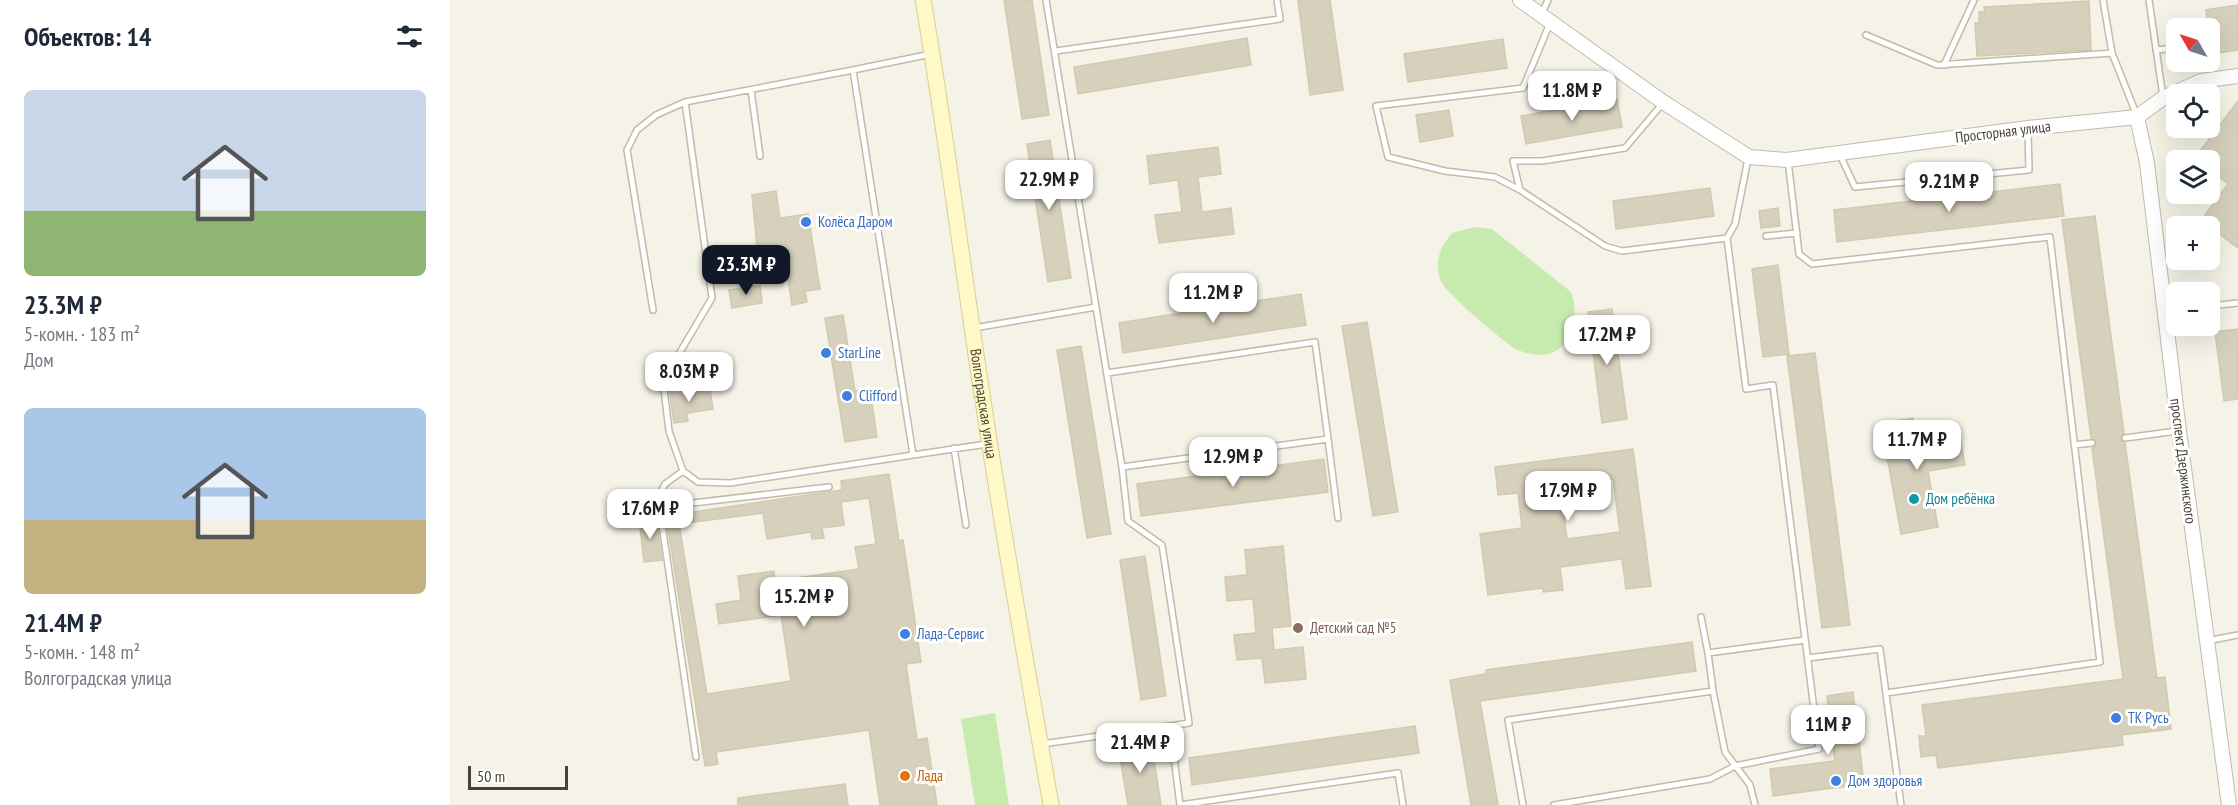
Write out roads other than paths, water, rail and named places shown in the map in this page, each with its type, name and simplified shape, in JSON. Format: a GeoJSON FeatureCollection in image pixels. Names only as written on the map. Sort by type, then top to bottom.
{"type":"FeatureCollection","features":[{"type":"Feature","properties":{"kind":"main road","name":"Волгоградская улица"},"geometry":{"type":"LineString","coordinates":[[923,0],[990,443],[1051,805]]}},
{"type":"Feature","properties":{"kind":"street","name":"Просторная улица"},"geometry":{"type":"LineString","coordinates":[[1520,0],[1664,102],[1749,157],[1787,160],[2028,128],[2137,117]]}},
{"type":"Feature","properties":{"kind":"street"},"geometry":{"type":"LineString","coordinates":[[2137,117],[2163,98],[2201,81],[2238,76]]}},
{"type":"Feature","properties":{"kind":"street","name":"проспект Дзержинского"},"geometry":{"type":"LineString","coordinates":[[2137,117],[2166,282]]}},
{"type":"Feature","properties":{"kind":"street","name":"проспект Дзержинского"},"geometry":{"type":"LineString","coordinates":[[2173,336],[2179,431],[2229,805]]}},
{"type":"Feature","properties":{"kind":"lane"},"geometry":{"type":"LineString","coordinates":[[1040,744],[1190,723],[1162,545],[1128,522],[1122,467],[1046,0]]}},
{"type":"Feature","properties":{"kind":"lane"},"geometry":{"type":"LineString","coordinates":[[1056,51],[1280,20],[1277,0]]}},
{"type":"Feature","properties":{"kind":"lane"},"geometry":{"type":"LineString","coordinates":[[1548,0],[1545,18],[1523,88],[1376,106],[1388,157],[1445,171],[1495,177],[1520,190],[1605,246],[1622,251],[1727,238]]}},
{"type":"Feature","properties":{"kind":"lane"},"geometry":{"type":"LineString","coordinates":[[1944,65],[1974,0]]}},
{"type":"Feature","properties":{"kind":"lane"},"geometry":{"type":"LineString","coordinates":[[2103,0],[2112,53],[2137,117]]}},
{"type":"Feature","properties":{"kind":"lane"},"geometry":{"type":"LineString","coordinates":[[2149,0],[2163,98]]}},
{"type":"Feature","properties":{"kind":"lane"},"geometry":{"type":"LineString","coordinates":[[1866,35],[1937,65],[2112,53]]}},
{"type":"Feature","properties":{"kind":"lane"},"geometry":{"type":"LineString","coordinates":[[2156,50],[2166,49]]}},
{"type":"Feature","properties":{"kind":"lane"},"geometry":{"type":"LineString","coordinates":[[653,310],[627,150],[637,130],[656,115],[685,102],[932,54]]}},
{"type":"Feature","properties":{"kind":"lane"},"geometry":{"type":"LineString","coordinates":[[854,70],[913,455]]}},
{"type":"Feature","properties":{"kind":"lane"},"geometry":{"type":"LineString","coordinates":[[751,90],[760,156]]}},
{"type":"Feature","properties":{"kind":"lane"},"geometry":{"type":"LineString","coordinates":[[685,102],[712,298],[663,381],[669,431],[683,471],[698,482],[730,483],[990,443]]}},
{"type":"Feature","properties":{"kind":"lane"},"geometry":{"type":"LineString","coordinates":[[1520,190],[1513,161],[1542,161],[1625,148],[1664,102]]}},
{"type":"Feature","properties":{"kind":"lane"},"geometry":{"type":"LineString","coordinates":[[1839,153],[1855,187],[2029,170],[2028,128]]}},
{"type":"Feature","properties":{"kind":"lane"},"geometry":{"type":"LineString","coordinates":[[1554,805],[1710,779],[1736,766],[1819,749],[1773,385],[1746,389],[1727,238],[1735,224],[1749,157]]}},
{"type":"Feature","properties":{"kind":"lane"},"geometry":{"type":"LineString","coordinates":[[1787,160],[1799,254],[1812,264],[2050,237],[2100,662],[1886,693]]}},
{"type":"Feature","properties":{"kind":"lane"},"geometry":{"type":"LineString","coordinates":[[1766,236],[1797,233]]}},
{"type":"Feature","properties":{"kind":"lane"},"geometry":{"type":"LineString","coordinates":[[2220,305],[2238,303]]}},
{"type":"Feature","properties":{"kind":"lane"},"geometry":{"type":"LineString","coordinates":[[972,328],[1096,307]]}},
{"type":"Feature","properties":{"kind":"lane"},"geometry":{"type":"LineString","coordinates":[[1107,373],[1315,342],[1338,518]]}},
{"type":"Feature","properties":{"kind":"lane"},"geometry":{"type":"LineString","coordinates":[[2125,438],[2179,431]]}},
{"type":"Feature","properties":{"kind":"lane"},"geometry":{"type":"LineString","coordinates":[[1122,467],[1328,439]]}},
{"type":"Feature","properties":{"kind":"lane"},"geometry":{"type":"LineString","coordinates":[[2074,445],[2092,443]]}},
{"type":"Feature","properties":{"kind":"lane"},"geometry":{"type":"LineString","coordinates":[[954,448],[966,525]]}},
{"type":"Feature","properties":{"kind":"lane"},"geometry":{"type":"LineString","coordinates":[[683,471],[665,484],[658,497],[696,757]]}},
{"type":"Feature","properties":{"kind":"lane"},"geometry":{"type":"LineString","coordinates":[[659,507],[828,487]]}},
{"type":"Feature","properties":{"kind":"lane"},"geometry":{"type":"LineString","coordinates":[[1701,617],[1725,752],[1750,785],[1755,805]]}},
{"type":"Feature","properties":{"kind":"lane"},"geometry":{"type":"LineString","coordinates":[[2207,641],[2238,635]]}},
{"type":"Feature","properties":{"kind":"lane"},"geometry":{"type":"LineString","coordinates":[[1708,653],[1805,640]]}},
{"type":"Feature","properties":{"kind":"lane"},"geometry":{"type":"LineString","coordinates":[[1808,658],[1880,649],[1901,805]]}},
{"type":"Feature","properties":{"kind":"lane"},"geometry":{"type":"LineString","coordinates":[[1523,805],[1508,720],[1713,691]]}},
{"type":"Feature","properties":{"kind":"lane"},"geometry":{"type":"LineString","coordinates":[[1170,726],[1180,805],[1398,773],[1403,805]]}},
{"type":"Feature","properties":{"kind":"place","name":"Колёса Даром"},"geometry":{"type":"Point","coordinates":[806,222]}},
{"type":"Feature","properties":{"kind":"place","name":"StarLine"},"geometry":{"type":"Point","coordinates":[826,353]}},
{"type":"Feature","properties":{"kind":"place","name":"Clifford"},"geometry":{"type":"Point","coordinates":[847,396]}},
{"type":"Feature","properties":{"kind":"place","name":"Дом ребёнка"},"geometry":{"type":"Point","coordinates":[1914,499]}},
{"type":"Feature","properties":{"kind":"place","name":"Детский сад №5"},"geometry":{"type":"Point","coordinates":[1298,628]}},
{"type":"Feature","properties":{"kind":"place","name":"Лада-Сервис"},"geometry":{"type":"Point","coordinates":[905,634]}},
{"type":"Feature","properties":{"kind":"place","name":"ТК Русь"},"geometry":{"type":"Point","coordinates":[2116,718]}},
{"type":"Feature","properties":{"kind":"place","name":"Лада"},"geometry":{"type":"Point","coordinates":[905,776]}},
{"type":"Feature","properties":{"kind":"place","name":"Дом здоровья"},"geometry":{"type":"Point","coordinates":[1836,781]}}]}
